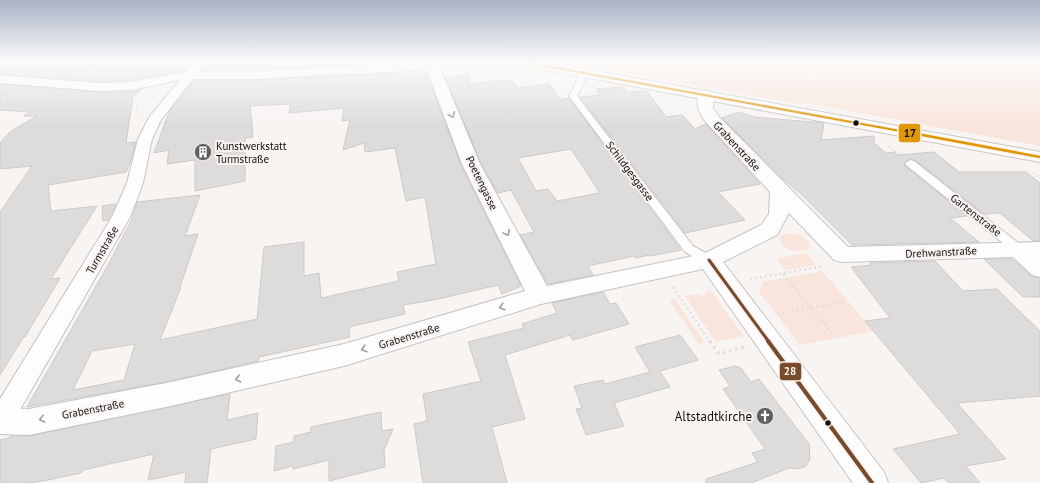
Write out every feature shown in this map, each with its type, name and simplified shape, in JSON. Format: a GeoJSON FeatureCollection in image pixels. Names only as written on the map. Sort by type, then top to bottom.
{"type":"FeatureCollection","features":[{"type":"Feature","properties":{"kind":"street"},"geometry":{"type":"LineString","coordinates":[[60,84],[98,87],[121,87],[143,84]]}},
{"type":"Feature","properties":{"kind":"street","name":"Turmstraße"},"geometry":{"type":"LineString","coordinates":[[0,421],[121,217],[135,183],[145,139],[155,119],[183,84]]}},
{"type":"Feature","properties":{"kind":"street","name":"Poetengasse"},"geometry":{"type":"LineString","coordinates":[[439,84],[471,164],[540,296]]}},
{"type":"Feature","properties":{"kind":"street"},"geometry":{"type":"LineString","coordinates":[[643,84],[1040,157]]}},
{"type":"Feature","properties":{"kind":"street","name":"Grabenstraße"},"geometry":{"type":"LineString","coordinates":[[706,95],[705,108],[712,120],[842,255]]}},
{"type":"Feature","properties":{"kind":"street","name":"Grabenstraße"},"geometry":{"type":"LineString","coordinates":[[0,421],[29,422],[171,394],[344,355],[540,296],[709,260],[769,230],[779,214],[780,192]]}},
{"type":"Feature","properties":{"kind":"street","name":"Gartenstraße"},"geometry":{"type":"LineString","coordinates":[[1018,249],[1040,269]]}},
{"type":"Feature","properties":{"kind":"street","name":"Drehwanstraße"},"geometry":{"type":"LineString","coordinates":[[842,255],[1040,249]]}},
{"type":"Feature","properties":{"kind":"street"},"geometry":{"type":"LineString","coordinates":[[709,260],[872,483]]}},
{"type":"Feature","properties":{"kind":"lane","name":"Schildgesgasse"},"geometry":{"type":"LineString","coordinates":[[580,84],[573,96],[689,249],[709,260]]}},
{"type":"Feature","properties":{"kind":"lane","name":"Gartenstraße"},"geometry":{"type":"LineString","coordinates":[[910,163],[1018,249]]}},
{"type":"Feature","properties":{"kind":"path"},"geometry":{"type":"LineString","coordinates":[[742,102],[743,84]]}},
{"type":"Feature","properties":{"kind":"path"},"geometry":{"type":"LineString","coordinates":[[1032,172],[1040,178]]}},
{"type":"Feature","properties":{"kind":"path"},"geometry":{"type":"LineString","coordinates":[[164,235],[189,233]]}},
{"type":"Feature","properties":{"kind":"path"},"geometry":{"type":"LineString","coordinates":[[744,280],[828,265],[842,255]]}},
{"type":"Feature","properties":{"kind":"path"},"geometry":{"type":"LineString","coordinates":[[662,270],[719,354],[744,347]]}},
{"type":"Feature","properties":{"kind":"path"},"geometry":{"type":"LineString","coordinates":[[782,274],[812,307],[834,335]]}},
{"type":"Feature","properties":{"kind":"path"},"geometry":{"type":"LineString","coordinates":[[752,319],[843,302]]}},
{"type":"Feature","properties":{"kind":"shaded area"},"geometry":{"type":"Polygon","coordinates":[[[684,84],[1040,84],[1040,146],[800,102],[803,97],[797,104],[684,84]]]}},
{"type":"Feature","properties":{"kind":"shaded area"},"geometry":{"type":"Polygon","coordinates":[[[790,233],[801,235],[810,244],[809,249],[795,251],[786,248],[780,237],[790,233]]]}},
{"type":"Feature","properties":{"kind":"shaded area"},"geometry":{"type":"Polygon","coordinates":[[[806,253],[816,265],[786,270],[776,259],[806,253]]]}},
{"type":"Feature","properties":{"kind":"shaded area"},"geometry":{"type":"Polygon","coordinates":[[[822,271],[874,331],[800,345],[759,292],[763,282],[822,271]]]}},
{"type":"Feature","properties":{"kind":"shaded area"},"geometry":{"type":"Polygon","coordinates":[[[711,291],[744,336],[716,342],[685,296],[699,294],[701,296],[706,295],[704,292],[711,291]]]}},
{"type":"Feature","properties":{"kind":"shaded area"},"geometry":{"type":"Polygon","coordinates":[[[675,299],[705,343],[699,344],[669,300],[675,299]]]}},
{"type":"Feature","properties":{"kind":"building"},"geometry":{"type":"Polygon","coordinates":[[[0,84],[98,92],[131,92],[141,90],[133,96],[126,143],[136,142],[126,172],[48,185],[51,211],[97,206],[51,279],[60,278],[25,337],[0,375],[0,212],[32,166],[0,169],[0,143],[10,132],[37,116],[24,116],[30,112],[0,110],[0,84]]]}},
{"type":"Feature","properties":{"kind":"building"},"geometry":{"type":"Polygon","coordinates":[[[191,84],[430,84],[461,165],[521,286],[502,294],[498,285],[434,300],[403,305],[405,314],[349,327],[350,337],[259,357],[258,361],[171,381],[27,407],[107,267],[132,219],[137,202],[200,195],[185,236],[198,234],[181,287],[160,340],[257,319],[264,247],[304,242],[304,276],[319,273],[321,298],[399,281],[397,272],[436,264],[425,197],[406,201],[395,148],[365,152],[364,143],[343,150],[350,120],[342,121],[344,108],[289,113],[291,104],[250,106],[253,137],[245,138],[245,181],[195,191],[195,160],[167,164],[169,150],[154,153],[169,112],[191,84]],[[135,344],[92,351],[73,390],[124,380],[135,344]]]}},
{"type":"Feature","properties":{"kind":"building"},"geometry":{"type":"Polygon","coordinates":[[[448,84],[514,84],[517,88],[549,84],[560,100],[569,98],[681,250],[635,258],[634,256],[588,266],[593,275],[548,284],[520,235],[534,232],[511,190],[498,193],[481,163],[448,84]],[[571,149],[518,158],[536,191],[548,189],[557,201],[600,193],[571,149]]]}},
{"type":"Feature","properties":{"kind":"building"},"geometry":{"type":"Polygon","coordinates":[[[623,87],[627,92],[647,91],[666,117],[682,115],[695,129],[706,124],[760,184],[718,192],[745,220],[685,233],[580,97],[600,95],[596,89],[623,87]]]}},
{"type":"Feature","properties":{"kind":"building"},"geometry":{"type":"Polygon","coordinates":[[[739,112],[754,117],[824,123],[821,140],[874,136],[874,143],[886,153],[894,152],[897,155],[934,152],[959,172],[1026,172],[1040,183],[1040,241],[1033,241],[1000,213],[984,214],[915,160],[910,159],[904,163],[905,166],[967,216],[950,218],[979,242],[852,245],[722,118],[739,112]]]}},
{"type":"Feature","properties":{"kind":"building"},"geometry":{"type":"Polygon","coordinates":[[[116,204],[108,220],[103,221],[102,206],[116,204]]]}},
{"type":"Feature","properties":{"kind":"building"},"geometry":{"type":"Polygon","coordinates":[[[984,259],[1012,259],[1031,276],[1040,278],[1040,297],[1023,297],[984,259]]]}},
{"type":"Feature","properties":{"kind":"building"},"geometry":{"type":"Polygon","coordinates":[[[935,261],[963,291],[997,289],[1040,331],[1040,396],[957,403],[1006,459],[966,466],[980,483],[949,483],[944,478],[921,483],[893,449],[960,434],[865,321],[890,318],[851,267],[872,265],[870,263],[935,261]]]}},
{"type":"Feature","properties":{"kind":"building"},"geometry":{"type":"Polygon","coordinates":[[[603,292],[610,304],[616,303],[629,324],[573,340],[570,335],[505,355],[525,419],[492,427],[507,483],[423,483],[414,424],[427,421],[423,394],[481,381],[468,342],[524,328],[522,324],[557,313],[552,303],[603,292]]]}},
{"type":"Feature","properties":{"kind":"building"},"geometry":{"type":"Polygon","coordinates":[[[680,335],[698,360],[660,371],[670,387],[614,403],[624,426],[586,435],[576,409],[582,408],[574,386],[603,380],[605,384],[650,372],[635,347],[680,335]]]}},
{"type":"Feature","properties":{"kind":"building","name":"Altstadtkirche"},"geometry":{"type":"Polygon","coordinates":[[[735,366],[741,368],[751,382],[759,379],[809,444],[810,459],[806,466],[798,469],[789,468],[751,483],[706,483],[706,479],[758,462],[752,453],[765,449],[723,389],[730,386],[719,370],[735,366]]]}},
{"type":"Feature","properties":{"kind":"building"},"geometry":{"type":"Polygon","coordinates":[[[230,394],[227,420],[258,413],[256,439],[211,449],[207,483],[185,483],[186,472],[148,480],[154,454],[83,470],[81,473],[48,480],[29,483],[0,483],[0,440],[9,438],[10,436],[29,436],[230,394]]]}},
{"type":"Feature","properties":{"kind":"building"},"geometry":{"type":"Polygon","coordinates":[[[381,412],[382,431],[393,429],[384,450],[385,467],[329,481],[329,460],[293,469],[293,466],[274,471],[276,446],[294,442],[294,436],[311,432],[311,427],[381,412]]]}},
{"type":"Feature","properties":{"kind":"transit line","name":"17"},"geometry":{"type":"LineString","coordinates":[[641,84],[1040,157]]}},
{"type":"Feature","properties":{"kind":"transit line","name":"28"},"geometry":{"type":"LineString","coordinates":[[709,260],[872,483]]}},
{"type":"Feature","properties":{"kind":"place","name":"Kunstwerkstatt Turmstraße"},"geometry":{"type":"Point","coordinates":[203,152]}},
{"type":"Feature","properties":{"kind":"place","name":"Altstadtkirche"},"geometry":{"type":"Point","coordinates":[765,416]}}]}
